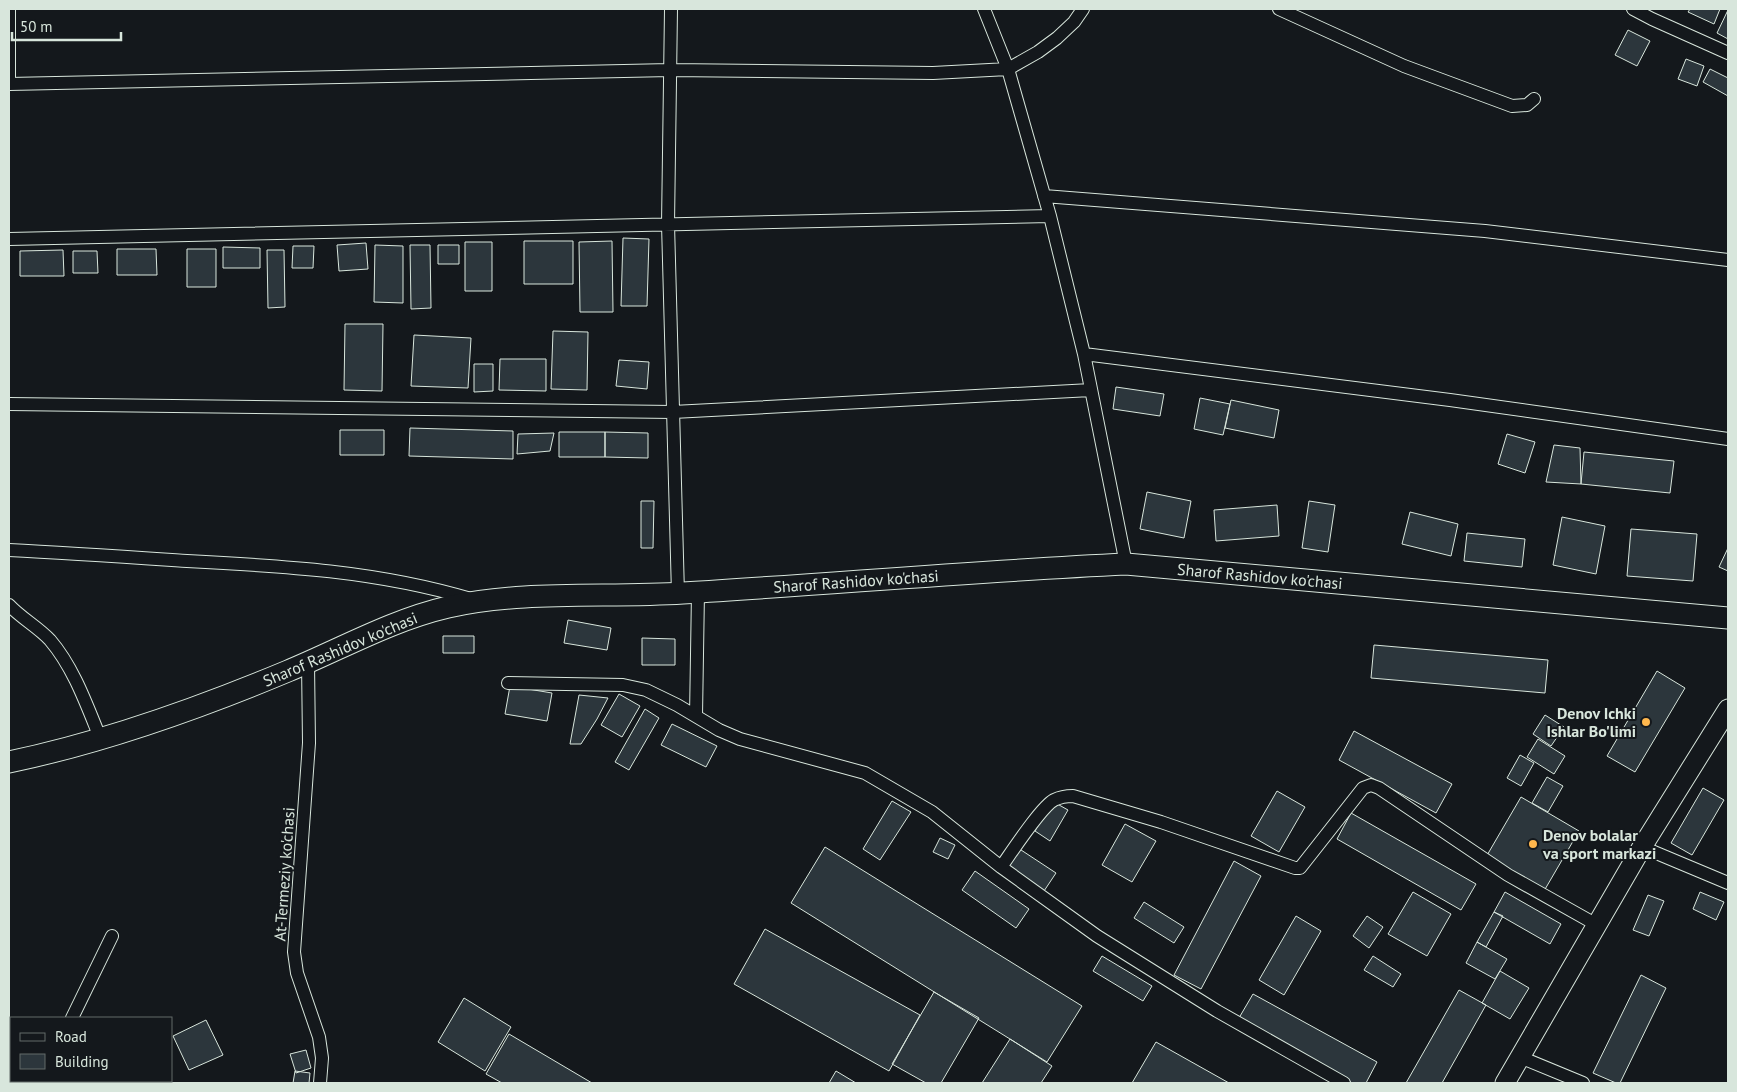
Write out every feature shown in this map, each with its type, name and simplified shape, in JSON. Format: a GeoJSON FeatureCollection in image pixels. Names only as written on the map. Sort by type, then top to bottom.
{"type":"FeatureCollection","features":[{"type":"Feature","properties":{"kind":"main road","name":"Sharof Rashidov ko'chasi"},"geometry":{"type":"LineString","coordinates":[[9,762],[102,740],[218,700],[308,663],[394,624],[446,608],[478,601],[536,597],[688,593],[1036,568],[1126,564],[1728,618]]}},
{"type":"Feature","properties":{"kind":"street"},"geometry":{"type":"LineString","coordinates":[[9,9],[9,77]]}},
{"type":"Feature","properties":{"kind":"street"},"geometry":{"type":"LineString","coordinates":[[671,9],[668,224],[673,412],[696,716]]}},
{"type":"Feature","properties":{"kind":"street"},"geometry":{"type":"LineString","coordinates":[[984,9],[1008,69],[1050,216],[1084,354],[1126,564]]}},
{"type":"Feature","properties":{"kind":"street"},"geometry":{"type":"LineString","coordinates":[[9,84],[670,70],[933,73],[1008,69],[1058,38],[1074,22],[1083,9]]}},
{"type":"Feature","properties":{"kind":"street"},"geometry":{"type":"LineString","coordinates":[[1279,9],[1404,66],[1512,106],[1527,105],[1534,99]]}},
{"type":"Feature","properties":{"kind":"street"},"geometry":{"type":"LineString","coordinates":[[1634,9],[1656,14],[1728,53]]}},
{"type":"Feature","properties":{"kind":"street"},"geometry":{"type":"LineString","coordinates":[[1044,196],[1485,231],[1728,260]]}},
{"type":"Feature","properties":{"kind":"street"},"geometry":{"type":"LineString","coordinates":[[9,239],[1050,216]]}},
{"type":"Feature","properties":{"kind":"street"},"geometry":{"type":"LineString","coordinates":[[1084,354],[1450,400],[1728,439]]}},
{"type":"Feature","properties":{"kind":"street"},"geometry":{"type":"LineString","coordinates":[[9,404],[673,412],[1091,390]]}},
{"type":"Feature","properties":{"kind":"street"},"geometry":{"type":"LineString","coordinates":[[9,550],[265,564],[338,571],[388,578],[435,588],[478,601]]}},
{"type":"Feature","properties":{"kind":"street"},"geometry":{"type":"LineString","coordinates":[[9,608],[42,632],[60,653],[81,692],[102,740]]}},
{"type":"Feature","properties":{"kind":"street","name":"At-Termeziy ko'chasi"},"geometry":{"type":"LineString","coordinates":[[308,663],[309,743],[294,952],[297,973],[319,1037],[322,1058],[320,1083]]}},
{"type":"Feature","properties":{"kind":"street"},"geometry":{"type":"LineString","coordinates":[[508,683],[623,686],[646,690],[719,730],[740,738],[865,773],[932,812],[1001,867],[1096,936],[1225,1016],[1344,1083]]}},
{"type":"Feature","properties":{"kind":"street"},"geometry":{"type":"LineString","coordinates":[[1505,1083],[1642,847],[1727,713]]}},
{"type":"Feature","properties":{"kind":"street"},"geometry":{"type":"LineString","coordinates":[[1001,867],[1052,801],[1062,797],[1073,796],[1161,822],[1295,868],[1300,868],[1363,788],[1371,785],[1379,788],[1508,875],[1597,925]]}},
{"type":"Feature","properties":{"kind":"street"},"geometry":{"type":"LineString","coordinates":[[1642,847],[1728,883]]}},
{"type":"Feature","properties":{"kind":"street"},"geometry":{"type":"LineString","coordinates":[[72,1017],[112,936]]}},
{"type":"Feature","properties":{"kind":"street"},"geometry":{"type":"LineString","coordinates":[[1520,1057],[1583,1083]]}},
{"type":"Feature","properties":{"kind":"building"},"geometry":{"type":"Polygon","coordinates":[[[1690,9],[1720,9],[1714,24],[1688,12],[1690,9]]]}},
{"type":"Feature","properties":{"kind":"building"},"geometry":{"type":"Polygon","coordinates":[[[1728,10],[1728,39],[1717,33],[1728,10]]]}},
{"type":"Feature","properties":{"kind":"building"},"geometry":{"type":"Polygon","coordinates":[[[1628,30],[1650,41],[1637,66],[1615,55],[1628,30]]]}},
{"type":"Feature","properties":{"kind":"building"},"geometry":{"type":"Polygon","coordinates":[[[1686,59],[1704,66],[1697,86],[1678,79],[1686,59]]]}},
{"type":"Feature","properties":{"kind":"building"},"geometry":{"type":"Polygon","coordinates":[[[1710,69],[1728,78],[1728,96],[1703,82],[1710,69]]]}},
{"type":"Feature","properties":{"kind":"building"},"geometry":{"type":"Polygon","coordinates":[[[623,238],[649,239],[647,306],[621,306],[623,238]]]}},
{"type":"Feature","properties":{"kind":"building"},"geometry":{"type":"Polygon","coordinates":[[[524,241],[573,241],[573,284],[524,284],[524,241]]]}},
{"type":"Feature","properties":{"kind":"building"},"geometry":{"type":"Polygon","coordinates":[[[612,241],[613,312],[580,312],[579,242],[612,241]]]}},
{"type":"Feature","properties":{"kind":"building"},"geometry":{"type":"Polygon","coordinates":[[[465,242],[492,242],[492,291],[465,291],[465,242]]]}},
{"type":"Feature","properties":{"kind":"building"},"geometry":{"type":"Polygon","coordinates":[[[366,243],[368,269],[339,271],[337,245],[366,243]]]}},
{"type":"Feature","properties":{"kind":"building"},"geometry":{"type":"Polygon","coordinates":[[[375,245],[403,246],[403,303],[374,302],[375,245]]]}},
{"type":"Feature","properties":{"kind":"building"},"geometry":{"type":"Polygon","coordinates":[[[410,245],[430,245],[431,308],[411,309],[410,245]]]}},
{"type":"Feature","properties":{"kind":"building"},"geometry":{"type":"Polygon","coordinates":[[[438,245],[459,245],[459,264],[438,264],[438,245]]]}},
{"type":"Feature","properties":{"kind":"building"},"geometry":{"type":"Polygon","coordinates":[[[293,246],[314,246],[313,268],[292,268],[293,246]]]}},
{"type":"Feature","properties":{"kind":"building"},"geometry":{"type":"Polygon","coordinates":[[[223,247],[260,248],[260,268],[223,268],[223,247]]]}},
{"type":"Feature","properties":{"kind":"building"},"geometry":{"type":"Polygon","coordinates":[[[117,249],[156,249],[157,275],[117,275],[117,249]]]}},
{"type":"Feature","properties":{"kind":"building"},"geometry":{"type":"Polygon","coordinates":[[[187,249],[216,249],[216,287],[187,287],[187,249]]]}},
{"type":"Feature","properties":{"kind":"building"},"geometry":{"type":"Polygon","coordinates":[[[63,250],[64,276],[20,276],[20,251],[63,250]]]}},
{"type":"Feature","properties":{"kind":"building"},"geometry":{"type":"Polygon","coordinates":[[[267,250],[284,250],[285,307],[268,308],[267,250]]]}},
{"type":"Feature","properties":{"kind":"building"},"geometry":{"type":"Polygon","coordinates":[[[73,251],[97,251],[98,273],[73,273],[73,251]]]}},
{"type":"Feature","properties":{"kind":"building"},"geometry":{"type":"Polygon","coordinates":[[[345,324],[383,324],[382,391],[344,390],[345,324]]]}},
{"type":"Feature","properties":{"kind":"building"},"geometry":{"type":"Polygon","coordinates":[[[553,331],[588,332],[587,390],[551,389],[553,331]]]}},
{"type":"Feature","properties":{"kind":"building"},"geometry":{"type":"Polygon","coordinates":[[[414,335],[471,338],[468,388],[411,386],[414,335]]]}},
{"type":"Feature","properties":{"kind":"building"},"geometry":{"type":"Polygon","coordinates":[[[500,359],[546,359],[546,391],[499,390],[500,359]]]}},
{"type":"Feature","properties":{"kind":"building"},"geometry":{"type":"Polygon","coordinates":[[[619,360],[649,362],[647,389],[616,386],[619,360]]]}},
{"type":"Feature","properties":{"kind":"building"},"geometry":{"type":"Polygon","coordinates":[[[474,364],[493,364],[493,391],[474,392],[474,364]]]}},
{"type":"Feature","properties":{"kind":"building"},"geometry":{"type":"Polygon","coordinates":[[[1116,387],[1164,394],[1160,416],[1113,409],[1116,387]]]}},
{"type":"Feature","properties":{"kind":"building"},"geometry":{"type":"Polygon","coordinates":[[[1200,398],[1230,404],[1223,435],[1194,429],[1200,398]]]}},
{"type":"Feature","properties":{"kind":"building"},"geometry":{"type":"Polygon","coordinates":[[[1231,400],[1279,410],[1274,438],[1225,428],[1231,400]]]}},
{"type":"Feature","properties":{"kind":"building"},"geometry":{"type":"Polygon","coordinates":[[[410,428],[513,431],[513,459],[409,456],[410,428]]]}},
{"type":"Feature","properties":{"kind":"building"},"geometry":{"type":"Polygon","coordinates":[[[340,430],[384,430],[384,455],[340,455],[340,430]]]}},
{"type":"Feature","properties":{"kind":"building"},"geometry":{"type":"Polygon","coordinates":[[[559,432],[605,432],[605,457],[559,457],[559,432]]]}},
{"type":"Feature","properties":{"kind":"building"},"geometry":{"type":"Polygon","coordinates":[[[605,432],[648,433],[648,458],[605,457],[605,432]]]}},
{"type":"Feature","properties":{"kind":"building"},"geometry":{"type":"Polygon","coordinates":[[[554,433],[550,451],[517,454],[518,434],[554,433]]]}},
{"type":"Feature","properties":{"kind":"building"},"geometry":{"type":"Polygon","coordinates":[[[1507,434],[1535,442],[1525,473],[1498,464],[1507,434]]]}},
{"type":"Feature","properties":{"kind":"building"},"geometry":{"type":"Polygon","coordinates":[[[1554,445],[1580,448],[1581,484],[1546,482],[1554,445]]]}},
{"type":"Feature","properties":{"kind":"building"},"geometry":{"type":"Polygon","coordinates":[[[1584,452],[1674,461],[1670,493],[1581,484],[1584,452]]]}},
{"type":"Feature","properties":{"kind":"building"},"geometry":{"type":"Polygon","coordinates":[[[1147,492],[1191,501],[1184,538],[1140,529],[1147,492]]]}},
{"type":"Feature","properties":{"kind":"building"},"geometry":{"type":"Polygon","coordinates":[[[641,501],[654,501],[653,548],[641,548],[641,501]]]}},
{"type":"Feature","properties":{"kind":"building"},"geometry":{"type":"Polygon","coordinates":[[[1309,501],[1335,505],[1328,552],[1302,548],[1309,501]]]}},
{"type":"Feature","properties":{"kind":"building"},"geometry":{"type":"Polygon","coordinates":[[[1277,505],[1279,536],[1216,541],[1214,510],[1277,505]]]}},
{"type":"Feature","properties":{"kind":"building"},"geometry":{"type":"Polygon","coordinates":[[[1410,512],[1458,524],[1451,556],[1402,544],[1410,512]]]}},
{"type":"Feature","properties":{"kind":"building"},"geometry":{"type":"Polygon","coordinates":[[[1562,517],[1605,526],[1596,574],[1553,565],[1562,517]]]}},
{"type":"Feature","properties":{"kind":"building"},"geometry":{"type":"Polygon","coordinates":[[[1631,529],[1697,534],[1693,581],[1627,576],[1631,529]]]}},
{"type":"Feature","properties":{"kind":"building"},"geometry":{"type":"Polygon","coordinates":[[[1467,533],[1525,539],[1522,567],[1464,561],[1467,533]]]}},
{"type":"Feature","properties":{"kind":"building"},"geometry":{"type":"Polygon","coordinates":[[[1728,548],[1728,571],[1719,567],[1728,548]]]}},
{"type":"Feature","properties":{"kind":"building"},"geometry":{"type":"Polygon","coordinates":[[[568,620],[611,628],[607,650],[564,643],[568,620]]]}},
{"type":"Feature","properties":{"kind":"building"},"geometry":{"type":"Polygon","coordinates":[[[443,636],[474,636],[474,653],[443,653],[443,636]]]}},
{"type":"Feature","properties":{"kind":"building"},"geometry":{"type":"Polygon","coordinates":[[[642,638],[675,639],[675,665],[642,665],[642,638]]]}},
{"type":"Feature","properties":{"kind":"building"},"geometry":{"type":"Polygon","coordinates":[[[1374,645],[1548,660],[1545,693],[1371,678],[1374,645]]]}},
{"type":"Feature","properties":{"kind":"building","name":"Denov Ichki Ishlar Bo'limi"},"geometry":{"type":"Polygon","coordinates":[[[1657,671],[1685,688],[1635,772],[1607,756],[1657,671]]]}},
{"type":"Feature","properties":{"kind":"building"},"geometry":{"type":"Polygon","coordinates":[[[510,686],[552,693],[547,721],[505,714],[510,686]]]}},
{"type":"Feature","properties":{"kind":"building"},"geometry":{"type":"Polygon","coordinates":[[[619,694],[640,706],[622,737],[601,725],[619,694]]]}},
{"type":"Feature","properties":{"kind":"building"},"geometry":{"type":"Polygon","coordinates":[[[579,695],[608,698],[581,744],[570,744],[579,695]]]}},
{"type":"Feature","properties":{"kind":"building"},"geometry":{"type":"Polygon","coordinates":[[[645,709],[659,718],[629,770],[615,762],[645,709]]]}},
{"type":"Feature","properties":{"kind":"building"},"geometry":{"type":"Polygon","coordinates":[[[1545,715],[1564,727],[1551,746],[1533,734],[1545,715]]]}},
{"type":"Feature","properties":{"kind":"building"},"geometry":{"type":"Polygon","coordinates":[[[672,724],[717,746],[706,767],[661,745],[672,724]]]}},
{"type":"Feature","properties":{"kind":"building"},"geometry":{"type":"Polygon","coordinates":[[[1354,731],[1452,784],[1436,813],[1339,760],[1354,731]]]}},
{"type":"Feature","properties":{"kind":"building"},"geometry":{"type":"Polygon","coordinates":[[[1538,739],[1565,756],[1554,774],[1527,757],[1538,739]]]}},
{"type":"Feature","properties":{"kind":"building"},"geometry":{"type":"Polygon","coordinates":[[[1520,755],[1534,763],[1521,786],[1507,778],[1520,755]]]}},
{"type":"Feature","properties":{"kind":"building"},"geometry":{"type":"Polygon","coordinates":[[[1547,777],[1563,786],[1548,812],[1532,803],[1547,777]]]}},
{"type":"Feature","properties":{"kind":"building"},"geometry":{"type":"Polygon","coordinates":[[[1703,788],[1724,800],[1692,855],[1671,843],[1703,788]]]}},
{"type":"Feature","properties":{"kind":"building"},"geometry":{"type":"Polygon","coordinates":[[[1277,791],[1305,807],[1279,852],[1251,836],[1277,791]]]}},
{"type":"Feature","properties":{"kind":"building","name":"Denov bolalar va sport markazi"},"geometry":{"type":"Polygon","coordinates":[[[1521,797],[1579,831],[1544,891],[1486,857],[1521,797]]]}},
{"type":"Feature","properties":{"kind":"building"},"geometry":{"type":"Polygon","coordinates":[[[892,801],[911,812],[880,860],[863,849],[892,801]]]}},
{"type":"Feature","properties":{"kind":"building"},"geometry":{"type":"Polygon","coordinates":[[[1052,801],[1068,810],[1050,841],[1035,831],[1052,801]]]}},
{"type":"Feature","properties":{"kind":"building"},"geometry":{"type":"Polygon","coordinates":[[[1351,813],[1476,884],[1461,910],[1337,839],[1351,813]]]}},
{"type":"Feature","properties":{"kind":"building"},"geometry":{"type":"Polygon","coordinates":[[[1125,824],[1156,841],[1132,882],[1102,865],[1125,824]]]}},
{"type":"Feature","properties":{"kind":"building"},"geometry":{"type":"Polygon","coordinates":[[[940,838],[955,845],[948,859],[933,852],[940,838]]]}},
{"type":"Feature","properties":{"kind":"building"},"geometry":{"type":"Polygon","coordinates":[[[1015,846],[1056,873],[1042,894],[1001,867],[1015,846]]]}},
{"type":"Feature","properties":{"kind":"building"},"geometry":{"type":"Polygon","coordinates":[[[825,847],[1082,1006],[1047,1062],[791,903],[825,847]]]}},
{"type":"Feature","properties":{"kind":"building"},"geometry":{"type":"Polygon","coordinates":[[[1234,861],[1261,876],[1201,989],[1174,975],[1234,861]]]}},
{"type":"Feature","properties":{"kind":"building"},"geometry":{"type":"Polygon","coordinates":[[[975,871],[1029,909],[1016,928],[962,890],[975,871]]]}},
{"type":"Feature","properties":{"kind":"building"},"geometry":{"type":"Polygon","coordinates":[[[1413,892],[1451,914],[1427,956],[1388,934],[1413,892]]]}},
{"type":"Feature","properties":{"kind":"building"},"geometry":{"type":"Polygon","coordinates":[[[1505,892],[1561,924],[1550,944],[1494,912],[1505,892]]]}},
{"type":"Feature","properties":{"kind":"building"},"geometry":{"type":"Polygon","coordinates":[[[1700,892],[1724,902],[1716,920],[1693,909],[1700,892]]]}},
{"type":"Feature","properties":{"kind":"building"},"geometry":{"type":"Polygon","coordinates":[[[1648,895],[1664,901],[1649,936],[1633,930],[1648,895]]]}},
{"type":"Feature","properties":{"kind":"building"},"geometry":{"type":"Polygon","coordinates":[[[1144,902],[1184,927],[1174,943],[1134,918],[1144,902]]]}},
{"type":"Feature","properties":{"kind":"building"},"geometry":{"type":"Polygon","coordinates":[[[1494,912],[1503,916],[1486,947],[1477,942],[1494,912]]]}},
{"type":"Feature","properties":{"kind":"building"},"geometry":{"type":"Polygon","coordinates":[[[1296,916],[1321,931],[1284,995],[1259,980],[1296,916]]]}},
{"type":"Feature","properties":{"kind":"building"},"geometry":{"type":"Polygon","coordinates":[[[1367,916],[1383,927],[1369,948],[1353,936],[1367,916]]]}},
{"type":"Feature","properties":{"kind":"building"},"geometry":{"type":"Polygon","coordinates":[[[765,929],[920,1015],[889,1071],[734,984],[765,929]]]}},
{"type":"Feature","properties":{"kind":"building"},"geometry":{"type":"Polygon","coordinates":[[[1477,942],[1507,959],[1495,979],[1466,963],[1477,942]]]}},
{"type":"Feature","properties":{"kind":"building"},"geometry":{"type":"Polygon","coordinates":[[[1102,956],[1152,986],[1143,1001],[1093,971],[1102,956]]]}},
{"type":"Feature","properties":{"kind":"building"},"geometry":{"type":"Polygon","coordinates":[[[1373,956],[1401,974],[1393,987],[1364,970],[1373,956]]]}},
{"type":"Feature","properties":{"kind":"building"},"geometry":{"type":"Polygon","coordinates":[[[1500,971],[1529,988],[1510,1019],[1482,1003],[1500,971]]]}},
{"type":"Feature","properties":{"kind":"building"},"geometry":{"type":"Polygon","coordinates":[[[1641,975],[1666,988],[1620,1083],[1616,1083],[1593,1073],[1641,975]]]}},
{"type":"Feature","properties":{"kind":"building"},"geometry":{"type":"Polygon","coordinates":[[[1459,990],[1486,1005],[1442,1083],[1406,1083],[1459,990]]]}},
{"type":"Feature","properties":{"kind":"building"},"geometry":{"type":"Polygon","coordinates":[[[934,992],[979,1018],[941,1083],[926,1083],[892,1064],[934,992]]]}},
{"type":"Feature","properties":{"kind":"building"},"geometry":{"type":"Polygon","coordinates":[[[1253,994],[1377,1062],[1366,1083],[1352,1083],[1236,1023],[1253,994]]]}},
{"type":"Feature","properties":{"kind":"building"},"geometry":{"type":"Polygon","coordinates":[[[464,998],[511,1027],[485,1071],[438,1042],[464,998]]]}},
{"type":"Feature","properties":{"kind":"building"},"geometry":{"type":"Polygon","coordinates":[[[206,1020],[223,1055],[189,1070],[173,1036],[206,1020]]]}},
{"type":"Feature","properties":{"kind":"building"},"geometry":{"type":"Polygon","coordinates":[[[509,1034],[592,1083],[502,1083],[486,1074],[509,1034]]]}},
{"type":"Feature","properties":{"kind":"building"},"geometry":{"type":"Polygon","coordinates":[[[1010,1039],[1052,1066],[1041,1083],[982,1083],[1010,1039]]]}},
{"type":"Feature","properties":{"kind":"building"},"geometry":{"type":"Polygon","coordinates":[[[1156,1042],[1229,1083],[1132,1083],[1156,1042]]]}},
{"type":"Feature","properties":{"kind":"building"},"geometry":{"type":"Polygon","coordinates":[[[306,1050],[311,1068],[296,1073],[290,1054],[306,1050]]]}},
{"type":"Feature","properties":{"kind":"building"},"geometry":{"type":"Polygon","coordinates":[[[295,1071],[310,1073],[309,1083],[293,1083],[295,1071]]]}},
{"type":"Feature","properties":{"kind":"building"},"geometry":{"type":"Polygon","coordinates":[[[836,1071],[856,1083],[829,1083],[836,1071]]]}},
{"type":"Feature","properties":{"kind":"building"},"geometry":{"type":"Polygon","coordinates":[[[49,1082],[68,1082],[67,1083],[49,1082]]]}},
{"type":"Feature","properties":{"kind":"building"},"geometry":{"type":"Polygon","coordinates":[[[76,1082],[99,1083],[76,1083],[76,1082]]]}},
{"type":"Feature","properties":{"kind":"building"},"geometry":{"type":"Polygon","coordinates":[[[140,1082],[141,1083],[106,1083],[140,1082]]]}},
{"type":"Feature","properties":{"kind":"place","name":"Denov Ichki Ishlar Bo'limi"},"geometry":{"type":"Point","coordinates":[1646,722]}},
{"type":"Feature","properties":{"kind":"place","name":"Denov bolalar va sport markazi"},"geometry":{"type":"Point","coordinates":[1533,844]}}]}
